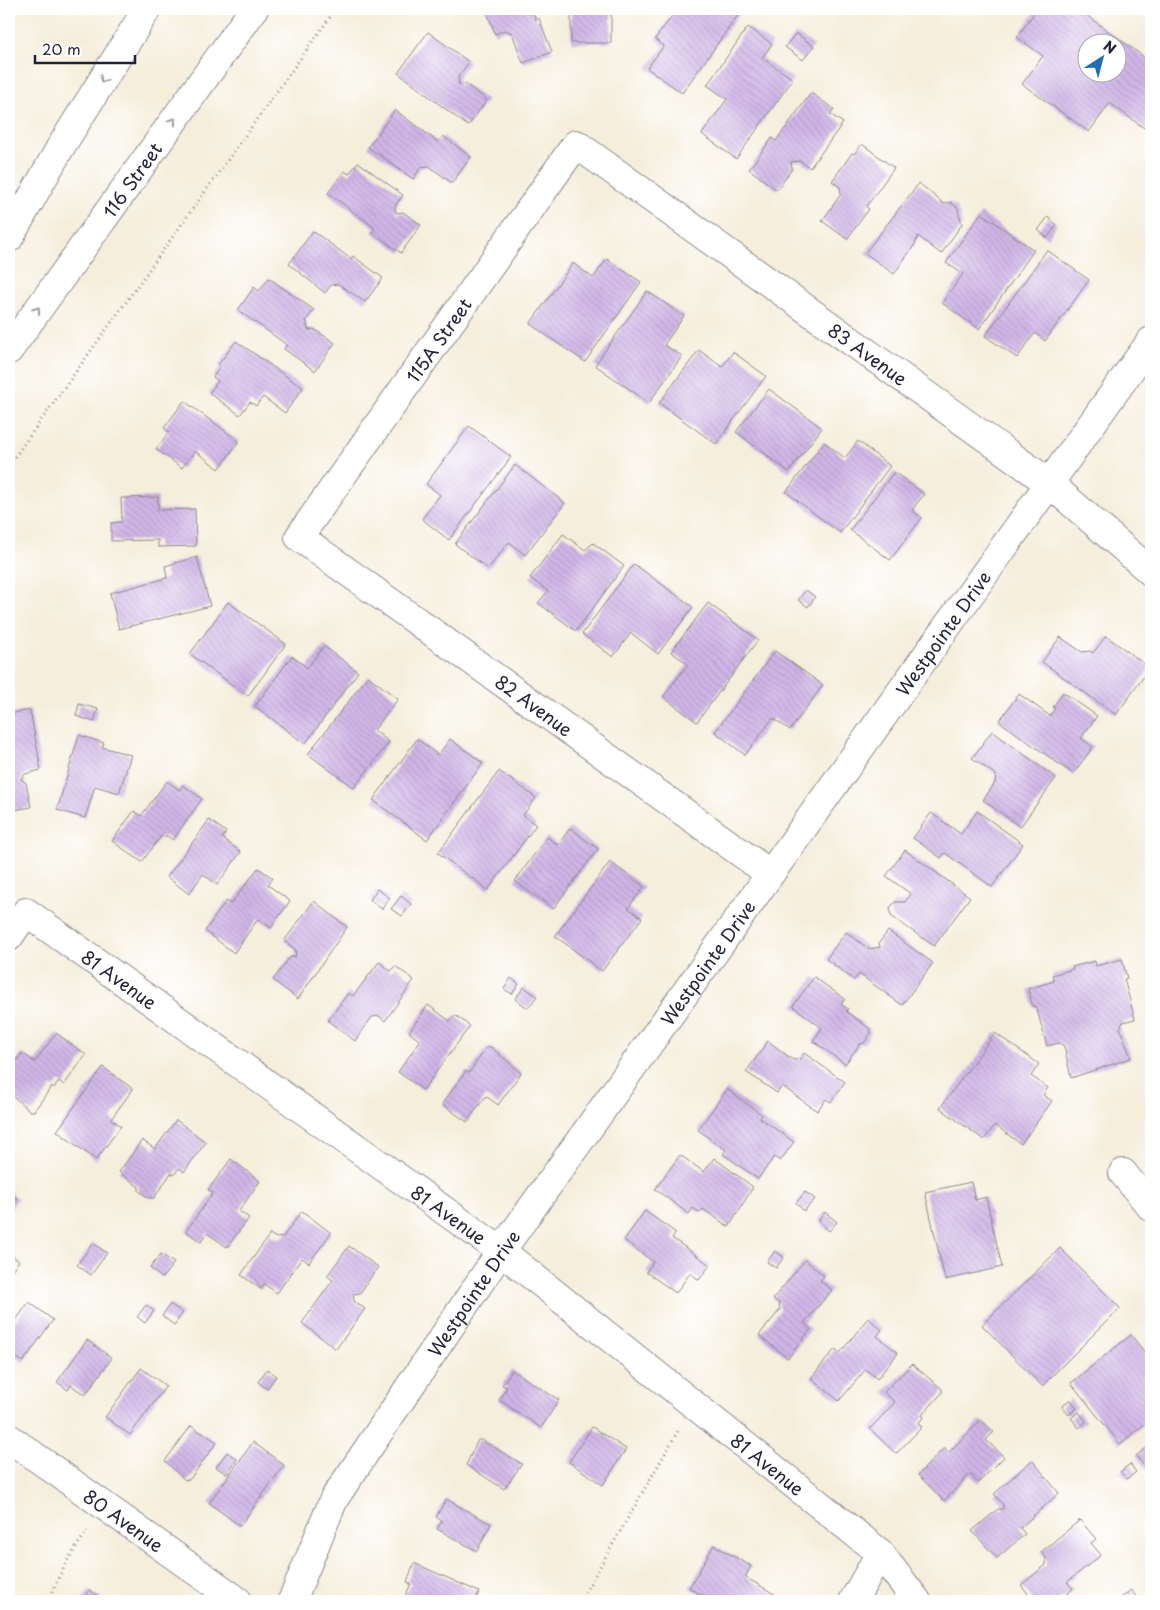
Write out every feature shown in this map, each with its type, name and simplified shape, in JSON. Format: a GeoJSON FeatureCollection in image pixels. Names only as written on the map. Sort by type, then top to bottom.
{"type":"FeatureCollection","features":[{"type":"Feature","properties":{"kind":"street"},"geometry":{"type":"LineString","coordinates":[[9,238],[60,148],[147,9]]}},
{"type":"Feature","properties":{"kind":"street"},"geometry":{"type":"LineString","coordinates":[[234,37],[248,9]]}},
{"type":"Feature","properties":{"kind":"street","name":"116 Street"},"geometry":{"type":"LineString","coordinates":[[9,350],[254,9]]}},
{"type":"Feature","properties":{"kind":"street","name":"83 Avenue"},"geometry":{"type":"LineString","coordinates":[[576,144],[1049,483],[1151,572]]}},
{"type":"Feature","properties":{"kind":"street","name":"115A Street"},"geometry":{"type":"LineString","coordinates":[[299,538],[576,144]]}},
{"type":"Feature","properties":{"kind":"street","name":"Westpointe Drive"},"geometry":{"type":"LineString","coordinates":[[292,1601],[334,1499],[501,1251],[769,873],[1151,341]]}},
{"type":"Feature","properties":{"kind":"street","name":"82 Avenue"},"geometry":{"type":"LineString","coordinates":[[299,538],[769,873]]}},
{"type":"Feature","properties":{"kind":"street","name":"81 Avenue"},"geometry":{"type":"LineString","coordinates":[[9,937],[26,912],[501,1251],[880,1553],[917,1601]]}},
{"type":"Feature","properties":{"kind":"street"},"geometry":{"type":"LineString","coordinates":[[1124,1173],[1151,1207]]}},
{"type":"Feature","properties":{"kind":"street","name":"80 Avenue"},"geometry":{"type":"LineString","coordinates":[[9,1438],[238,1601]]}},
{"type":"Feature","properties":{"kind":"street"},"geometry":{"type":"LineString","coordinates":[[853,1601],[880,1553]]}},
{"type":"Feature","properties":{"kind":"path"},"geometry":{"type":"LineString","coordinates":[[9,465],[336,9]]}},
{"type":"Feature","properties":{"kind":"path"},"geometry":{"type":"LineString","coordinates":[[580,1601],[673,1438],[695,1405]]}},
{"type":"Feature","properties":{"kind":"path"},"geometry":{"type":"LineString","coordinates":[[48,1601],[67,1561],[104,1506]]}},
{"type":"Feature","properties":{"kind":"building"},"geometry":{"type":"Polygon","coordinates":[[[486,9],[532,9],[536,20],[539,18],[552,52],[523,63],[512,33],[505,30],[495,34],[486,9]]]}},
{"type":"Feature","properties":{"kind":"building"},"geometry":{"type":"Polygon","coordinates":[[[571,9],[611,9],[611,43],[571,43],[571,9]]]}},
{"type":"Feature","properties":{"kind":"building"},"geometry":{"type":"Polygon","coordinates":[[[677,9],[739,9],[741,11],[682,93],[647,68],[664,46],[655,39],[677,9]]]}},
{"type":"Feature","properties":{"kind":"building"},"geometry":{"type":"Polygon","coordinates":[[[1037,9],[1078,9],[1110,32],[1078,32],[1078,82],[1128,82],[1128,45],[1151,62],[1151,133],[1110,103],[1089,132],[1022,84],[1043,56],[1017,37],[1037,9]]]}},
{"type":"Feature","properties":{"kind":"building"},"geometry":{"type":"Polygon","coordinates":[[[748,27],[772,44],[762,58],[793,79],[736,159],[702,134],[727,99],[707,85],[748,27]]]}},
{"type":"Feature","properties":{"kind":"building"},"geometry":{"type":"Polygon","coordinates":[[[428,32],[469,62],[458,77],[459,85],[465,84],[487,100],[468,126],[398,73],[428,32]]]}},
{"type":"Feature","properties":{"kind":"building"},"geometry":{"type":"Polygon","coordinates":[[[796,33],[814,46],[803,60],[785,47],[796,33]]]}},
{"type":"Feature","properties":{"kind":"building"},"geometry":{"type":"Polygon","coordinates":[[[811,93],[834,109],[830,114],[843,123],[810,168],[801,161],[791,162],[792,169],[777,190],[749,169],[772,138],[776,141],[811,93]]]}},
{"type":"Feature","properties":{"kind":"building"},"geometry":{"type":"Polygon","coordinates":[[[395,110],[438,142],[443,136],[471,157],[452,183],[429,166],[421,167],[413,179],[368,147],[395,110]]]}},
{"type":"Feature","properties":{"kind":"building"},"geometry":{"type":"Polygon","coordinates":[[[862,144],[894,168],[866,207],[869,209],[847,239],[822,221],[841,194],[840,187],[832,181],[852,153],[854,154],[862,144]]]}},
{"type":"Feature","properties":{"kind":"building"},"geometry":{"type":"Polygon","coordinates":[[[358,162],[403,195],[395,206],[396,213],[403,212],[421,225],[401,253],[372,232],[375,228],[328,193],[344,171],[349,174],[358,162]]]}},
{"type":"Feature","properties":{"kind":"building"},"geometry":{"type":"Polygon","coordinates":[[[919,183],[944,204],[950,202],[957,207],[962,224],[941,254],[918,236],[915,244],[894,274],[865,253],[919,183]]]}},
{"type":"Feature","properties":{"kind":"building"},"geometry":{"type":"Polygon","coordinates":[[[981,213],[1034,250],[979,329],[942,303],[963,274],[946,263],[981,213]]]}},
{"type":"Feature","properties":{"kind":"building"},"geometry":{"type":"Polygon","coordinates":[[[1048,217],[1057,225],[1047,238],[1038,230],[1048,217]]]}},
{"type":"Feature","properties":{"kind":"building"},"geometry":{"type":"Polygon","coordinates":[[[313,231],[351,259],[353,256],[383,278],[365,302],[338,284],[331,285],[325,293],[289,264],[313,231]]]}},
{"type":"Feature","properties":{"kind":"building"},"geometry":{"type":"Polygon","coordinates":[[[1047,250],[1089,280],[1045,341],[1035,333],[1017,358],[985,336],[1047,250]]]}},
{"type":"Feature","properties":{"kind":"building"},"geometry":{"type":"Polygon","coordinates":[[[607,259],[641,282],[585,362],[530,324],[573,263],[593,278],[607,259]]]}},
{"type":"Feature","properties":{"kind":"building"},"geometry":{"type":"Polygon","coordinates":[[[269,278],[314,310],[306,320],[308,330],[314,329],[335,343],[315,371],[284,349],[287,345],[238,310],[254,287],[259,291],[269,278]]]}},
{"type":"Feature","properties":{"kind":"building"},"geometry":{"type":"Polygon","coordinates":[[[647,291],[684,316],[664,345],[682,356],[649,403],[595,365],[647,291]]]}},
{"type":"Feature","properties":{"kind":"building"},"geometry":{"type":"Polygon","coordinates":[[[236,341],[303,388],[285,413],[263,397],[256,406],[250,402],[240,415],[209,393],[218,381],[213,377],[220,367],[218,365],[236,341]]]}},
{"type":"Feature","properties":{"kind":"building"},"geometry":{"type":"Polygon","coordinates":[[[699,350],[722,367],[733,352],[766,376],[716,444],[659,403],[699,350]]]}},
{"type":"Feature","properties":{"kind":"building"},"geometry":{"type":"Polygon","coordinates":[[[769,389],[822,428],[789,472],[736,432],[769,389]]]}},
{"type":"Feature","properties":{"kind":"building"},"geometry":{"type":"Polygon","coordinates":[[[184,401],[239,441],[219,469],[195,451],[182,468],[156,449],[169,432],[164,428],[184,401]]]}},
{"type":"Feature","properties":{"kind":"building"},"geometry":{"type":"Polygon","coordinates":[[[469,426],[511,457],[449,540],[422,519],[440,495],[426,484],[469,426]]]}},
{"type":"Feature","properties":{"kind":"building"},"geometry":{"type":"Polygon","coordinates":[[[858,441],[890,466],[840,533],[786,492],[824,442],[845,458],[858,441]]]}},
{"type":"Feature","properties":{"kind":"building"},"geometry":{"type":"Polygon","coordinates":[[[515,465],[565,503],[525,555],[509,542],[488,569],[455,544],[515,465]]]}},
{"type":"Feature","properties":{"kind":"building"},"geometry":{"type":"Polygon","coordinates":[[[894,472],[924,494],[912,510],[922,518],[890,560],[850,530],[894,472]]]}},
{"type":"Feature","properties":{"kind":"building"},"geometry":{"type":"Polygon","coordinates":[[[158,497],[158,510],[195,509],[196,546],[158,547],[158,540],[111,541],[111,523],[122,522],[121,498],[158,497]]]}},
{"type":"Feature","properties":{"kind":"building"},"geometry":{"type":"Polygon","coordinates":[[[563,534],[585,550],[593,543],[624,566],[576,631],[538,603],[548,591],[530,578],[563,534]]]}},
{"type":"Feature","properties":{"kind":"building"},"geometry":{"type":"Polygon","coordinates":[[[197,557],[210,606],[119,629],[110,593],[167,578],[165,566],[197,557]]]}},
{"type":"Feature","properties":{"kind":"building"},"geometry":{"type":"Polygon","coordinates":[[[634,564],[693,607],[658,654],[631,633],[613,657],[582,634],[634,564]]]}},
{"type":"Feature","properties":{"kind":"building"},"geometry":{"type":"Polygon","coordinates":[[[806,590],[815,597],[808,607],[798,600],[806,590]]]}},
{"type":"Feature","properties":{"kind":"building"},"geometry":{"type":"Polygon","coordinates":[[[228,602],[286,644],[248,696],[190,654],[228,602]]]}},
{"type":"Feature","properties":{"kind":"building"},"geometry":{"type":"Polygon","coordinates":[[[708,603],[758,640],[697,722],[663,697],[688,664],[671,652],[708,603]]]}},
{"type":"Feature","properties":{"kind":"building"},"geometry":{"type":"Polygon","coordinates":[[[1106,636],[1150,668],[1116,715],[1042,662],[1060,637],[1082,652],[1090,651],[1093,653],[1106,636]]]}},
{"type":"Feature","properties":{"kind":"building"},"geometry":{"type":"Polygon","coordinates":[[[324,646],[358,672],[305,744],[255,706],[292,656],[307,668],[324,646]]]}},
{"type":"Feature","properties":{"kind":"building"},"geometry":{"type":"Polygon","coordinates":[[[775,651],[823,685],[790,730],[773,718],[745,755],[715,732],[775,651]]]}},
{"type":"Feature","properties":{"kind":"building"},"geometry":{"type":"Polygon","coordinates":[[[368,676],[398,699],[374,730],[389,742],[354,788],[308,754],[368,676]]]}},
{"type":"Feature","properties":{"kind":"building"},"geometry":{"type":"Polygon","coordinates":[[[1063,692],[1097,716],[1081,738],[1093,747],[1073,774],[999,721],[1019,694],[1050,716],[1055,708],[1053,707],[1063,692]]]}},
{"type":"Feature","properties":{"kind":"building"},"geometry":{"type":"Polygon","coordinates":[[[79,704],[98,709],[94,722],[76,716],[79,704]]]}},
{"type":"Feature","properties":{"kind":"building"},"geometry":{"type":"Polygon","coordinates":[[[30,710],[41,770],[25,774],[21,779],[26,783],[31,807],[9,811],[9,714],[30,710]]]}},
{"type":"Feature","properties":{"kind":"building"},"geometry":{"type":"Polygon","coordinates":[[[992,731],[1056,778],[1020,827],[983,800],[995,783],[996,775],[972,758],[992,731]]]}},
{"type":"Feature","properties":{"kind":"building"},"geometry":{"type":"Polygon","coordinates":[[[79,735],[104,743],[102,747],[131,755],[119,793],[95,786],[85,818],[57,810],[79,735]]]}},
{"type":"Feature","properties":{"kind":"building"},"geometry":{"type":"Polygon","coordinates":[[[417,739],[438,755],[450,739],[483,763],[427,840],[373,800],[417,739]]]}},
{"type":"Feature","properties":{"kind":"building"},"geometry":{"type":"Polygon","coordinates":[[[499,771],[536,798],[523,815],[536,825],[488,890],[438,853],[499,771]]]}},
{"type":"Feature","properties":{"kind":"building"},"geometry":{"type":"Polygon","coordinates":[[[167,781],[179,790],[183,785],[202,799],[173,840],[167,836],[160,837],[142,862],[112,841],[134,811],[141,816],[167,781]]]}},
{"type":"Feature","properties":{"kind":"building"},"geometry":{"type":"Polygon","coordinates":[[[977,811],[1023,844],[992,887],[945,853],[941,858],[913,838],[931,813],[961,834],[977,811]]]}},
{"type":"Feature","properties":{"kind":"building"},"geometry":{"type":"Polygon","coordinates":[[[209,820],[226,832],[222,838],[241,852],[217,885],[203,874],[189,894],[167,877],[209,820]]]}},
{"type":"Feature","properties":{"kind":"building"},"geometry":{"type":"Polygon","coordinates":[[[570,828],[598,849],[553,909],[515,881],[547,837],[558,845],[570,828]]]}},
{"type":"Feature","properties":{"kind":"building"},"geometry":{"type":"Polygon","coordinates":[[[905,850],[970,897],[934,946],[891,916],[890,908],[895,902],[905,902],[911,894],[886,876],[905,850]]]}},
{"type":"Feature","properties":{"kind":"building"},"geometry":{"type":"Polygon","coordinates":[[[610,862],[644,887],[628,908],[642,918],[602,971],[555,936],[610,862]]]}},
{"type":"Feature","properties":{"kind":"building"},"geometry":{"type":"Polygon","coordinates":[[[258,868],[273,878],[268,885],[290,901],[271,928],[258,919],[234,953],[205,931],[226,901],[231,904],[258,868]]]}},
{"type":"Feature","properties":{"kind":"building"},"geometry":{"type":"Polygon","coordinates":[[[377,889],[390,898],[382,909],[370,900],[377,889]]]}},
{"type":"Feature","properties":{"kind":"building"},"geometry":{"type":"Polygon","coordinates":[[[401,896],[411,904],[402,916],[391,909],[401,896]]]}},
{"type":"Feature","properties":{"kind":"building"},"geometry":{"type":"Polygon","coordinates":[[[314,901],[347,927],[298,999],[273,980],[290,957],[296,956],[295,949],[284,941],[314,901]]]}},
{"type":"Feature","properties":{"kind":"building"},"geometry":{"type":"Polygon","coordinates":[[[888,931],[933,963],[902,1005],[859,974],[854,980],[826,959],[846,932],[869,949],[880,947],[879,943],[888,931]]]}},
{"type":"Feature","properties":{"kind":"building"},"geometry":{"type":"Polygon","coordinates":[[[1122,959],[1127,978],[1124,979],[1135,1019],[1123,1022],[1120,1028],[1131,1058],[1071,1078],[1064,1046],[1059,1043],[1047,1046],[1036,1006],[1033,1007],[1028,989],[1054,981],[1052,975],[1073,969],[1072,967],[1095,961],[1096,966],[1122,959]]]}},
{"type":"Feature","properties":{"kind":"building"},"geometry":{"type":"Polygon","coordinates":[[[379,962],[391,971],[395,966],[414,980],[385,1021],[379,1016],[372,1017],[355,1041],[328,1021],[348,993],[353,996],[379,962]]]}},
{"type":"Feature","properties":{"kind":"building"},"geometry":{"type":"Polygon","coordinates":[[[814,977],[845,999],[841,1004],[848,1009],[846,1011],[870,1029],[871,1033],[864,1043],[860,1044],[845,1064],[813,1041],[822,1028],[793,1006],[814,977]]]}},
{"type":"Feature","properties":{"kind":"building"},"geometry":{"type":"Polygon","coordinates":[[[511,978],[519,984],[512,994],[504,989],[511,978]]]}},
{"type":"Feature","properties":{"kind":"building"},"geometry":{"type":"Polygon","coordinates":[[[524,987],[537,996],[528,1008],[515,999],[524,987]]]}},
{"type":"Feature","properties":{"kind":"building"},"geometry":{"type":"Polygon","coordinates":[[[428,1005],[450,1021],[455,1015],[470,1026],[423,1090],[398,1072],[420,1041],[409,1032],[428,1005]]]}},
{"type":"Feature","properties":{"kind":"building"},"geometry":{"type":"Polygon","coordinates":[[[56,1033],[86,1055],[64,1085],[59,1081],[54,1088],[52,1086],[34,1111],[30,1111],[9,1093],[9,1072],[22,1053],[35,1062],[56,1033]]]}},
{"type":"Feature","properties":{"kind":"building"},"geometry":{"type":"Polygon","coordinates":[[[995,1033],[1039,1064],[1031,1076],[1048,1088],[1043,1095],[1052,1101],[1021,1144],[995,1125],[984,1140],[940,1108],[995,1033]]]}},
{"type":"Feature","properties":{"kind":"building"},"geometry":{"type":"Polygon","coordinates":[[[768,1041],[793,1060],[800,1059],[804,1053],[845,1082],[831,1102],[826,1099],[817,1111],[782,1086],[777,1093],[746,1072],[768,1041]]]}},
{"type":"Feature","properties":{"kind":"building"},"geometry":{"type":"Polygon","coordinates":[[[491,1047],[521,1073],[498,1105],[486,1096],[467,1122],[442,1104],[466,1071],[469,1073],[486,1048],[491,1047]]]}},
{"type":"Feature","properties":{"kind":"building"},"geometry":{"type":"Polygon","coordinates":[[[103,1067],[133,1089],[111,1119],[121,1126],[96,1160],[57,1131],[103,1067]]]}},
{"type":"Feature","properties":{"kind":"building"},"geometry":{"type":"Polygon","coordinates":[[[727,1089],[762,1115],[760,1118],[794,1142],[780,1161],[774,1157],[758,1179],[723,1154],[726,1150],[698,1130],[727,1089]]]}},
{"type":"Feature","properties":{"kind":"building"},"geometry":{"type":"Polygon","coordinates":[[[176,1120],[206,1142],[184,1172],[179,1168],[174,1175],[171,1173],[154,1198],[149,1198],[139,1191],[139,1187],[119,1172],[142,1140],[155,1149],[176,1120]]]}},
{"type":"Feature","properties":{"kind":"building"},"geometry":{"type":"Polygon","coordinates":[[[680,1155],[704,1172],[714,1158],[753,1187],[729,1227],[703,1209],[700,1213],[693,1208],[689,1214],[655,1189],[680,1155]]]}},
{"type":"Feature","properties":{"kind":"building"},"geometry":{"type":"Polygon","coordinates":[[[231,1159],[260,1181],[239,1211],[249,1218],[227,1247],[207,1233],[201,1242],[186,1231],[213,1193],[208,1190],[231,1159]]]}},
{"type":"Feature","properties":{"kind":"building"},"geometry":{"type":"Polygon","coordinates":[[[971,1182],[975,1200],[986,1197],[1002,1267],[945,1280],[925,1192],[971,1182]]]}},
{"type":"Feature","properties":{"kind":"building"},"geometry":{"type":"Polygon","coordinates":[[[9,1192],[18,1198],[9,1211],[9,1192]]]}},
{"type":"Feature","properties":{"kind":"building"},"geometry":{"type":"Polygon","coordinates":[[[805,1192],[815,1199],[804,1211],[796,1203],[805,1192]]]}},
{"type":"Feature","properties":{"kind":"building"},"geometry":{"type":"Polygon","coordinates":[[[302,1211],[331,1233],[309,1263],[302,1258],[277,1293],[264,1284],[261,1289],[241,1275],[270,1234],[276,1238],[283,1237],[302,1211]]]}},
{"type":"Feature","properties":{"kind":"building"},"geometry":{"type":"Polygon","coordinates":[[[645,1211],[676,1233],[672,1238],[710,1265],[699,1280],[690,1273],[676,1293],[646,1272],[653,1262],[624,1240],[645,1211]]]}},
{"type":"Feature","properties":{"kind":"building"},"geometry":{"type":"Polygon","coordinates":[[[825,1212],[837,1222],[829,1231],[818,1221],[825,1212]]]}},
{"type":"Feature","properties":{"kind":"building"},"geometry":{"type":"Polygon","coordinates":[[[93,1243],[107,1253],[91,1275],[77,1265],[93,1243]]]}},
{"type":"Feature","properties":{"kind":"building"},"geometry":{"type":"Polygon","coordinates":[[[349,1246],[378,1267],[360,1293],[353,1294],[354,1301],[365,1309],[336,1349],[302,1323],[333,1280],[327,1276],[349,1246]]]}},
{"type":"Feature","properties":{"kind":"building"},"geometry":{"type":"Polygon","coordinates":[[[1060,1248],[1120,1308],[1042,1386],[982,1325],[1060,1248]]]}},
{"type":"Feature","properties":{"kind":"building"},"geometry":{"type":"Polygon","coordinates":[[[775,1251],[784,1257],[776,1268],[767,1262],[775,1251]]]}},
{"type":"Feature","properties":{"kind":"building"},"geometry":{"type":"Polygon","coordinates":[[[9,1253],[19,1261],[9,1274],[9,1253]]]}},
{"type":"Feature","properties":{"kind":"building"},"geometry":{"type":"Polygon","coordinates":[[[161,1254],[174,1263],[162,1278],[150,1268],[161,1254]]]}},
{"type":"Feature","properties":{"kind":"building"},"geometry":{"type":"Polygon","coordinates":[[[805,1260],[824,1276],[820,1281],[832,1290],[804,1323],[811,1329],[788,1358],[759,1335],[780,1310],[779,1303],[773,1299],[805,1260]]]}},
{"type":"Feature","properties":{"kind":"building"},"geometry":{"type":"Polygon","coordinates":[[[29,1302],[53,1320],[23,1362],[9,1352],[9,1330],[29,1302]]]}},
{"type":"Feature","properties":{"kind":"building"},"geometry":{"type":"Polygon","coordinates":[[[170,1304],[183,1313],[174,1325],[162,1316],[170,1304]]]}},
{"type":"Feature","properties":{"kind":"building"},"geometry":{"type":"Polygon","coordinates":[[[146,1305],[154,1311],[145,1323],[137,1317],[146,1305]]]}},
{"type":"Feature","properties":{"kind":"building"},"geometry":{"type":"Polygon","coordinates":[[[868,1318],[882,1330],[877,1336],[898,1353],[877,1379],[866,1369],[839,1401],[811,1378],[835,1349],[840,1353],[868,1318]]]}},
{"type":"Feature","properties":{"kind":"building"},"geometry":{"type":"Polygon","coordinates":[[[1131,1335],[1151,1360],[1151,1419],[1120,1444],[1071,1383],[1131,1335]]]}},
{"type":"Feature","properties":{"kind":"building"},"geometry":{"type":"Polygon","coordinates":[[[87,1340],[112,1358],[85,1395],[71,1385],[68,1390],[57,1382],[87,1340]]]}},
{"type":"Feature","properties":{"kind":"building"},"geometry":{"type":"Polygon","coordinates":[[[912,1364],[942,1389],[942,1393],[922,1415],[924,1417],[918,1423],[922,1427],[896,1454],[870,1429],[895,1402],[884,1392],[912,1364]]]}},
{"type":"Feature","properties":{"kind":"building"},"geometry":{"type":"Polygon","coordinates":[[[141,1368],[166,1386],[130,1435],[105,1417],[141,1368]]]}},
{"type":"Feature","properties":{"kind":"building"},"geometry":{"type":"Polygon","coordinates":[[[267,1369],[276,1376],[267,1389],[258,1382],[267,1369]]]}},
{"type":"Feature","properties":{"kind":"building"},"geometry":{"type":"Polygon","coordinates":[[[512,1370],[559,1400],[541,1428],[499,1400],[507,1387],[502,1385],[512,1370]]]}},
{"type":"Feature","properties":{"kind":"building"},"geometry":{"type":"Polygon","coordinates":[[[1070,1399],[1077,1408],[1069,1415],[1062,1407],[1070,1399]]]}},
{"type":"Feature","properties":{"kind":"building"},"geometry":{"type":"Polygon","coordinates":[[[1079,1412],[1086,1422],[1079,1428],[1071,1418],[1079,1412]]]}},
{"type":"Feature","properties":{"kind":"building"},"geometry":{"type":"Polygon","coordinates":[[[981,1420],[994,1432],[986,1440],[1004,1457],[978,1483],[970,1474],[944,1501],[918,1475],[944,1448],[948,1453],[981,1420]]]}},
{"type":"Feature","properties":{"kind":"building"},"geometry":{"type":"Polygon","coordinates":[[[191,1426],[217,1442],[190,1479],[185,1480],[165,1461],[191,1426]]]}},
{"type":"Feature","properties":{"kind":"building"},"geometry":{"type":"Polygon","coordinates":[[[592,1427],[626,1449],[603,1485],[569,1462],[592,1427]]]}},
{"type":"Feature","properties":{"kind":"building"},"geometry":{"type":"Polygon","coordinates":[[[478,1440],[482,1440],[522,1464],[504,1489],[466,1465],[478,1440]]]}},
{"type":"Feature","properties":{"kind":"building"},"geometry":{"type":"Polygon","coordinates":[[[253,1442],[284,1465],[240,1526],[209,1503],[253,1442]]]}},
{"type":"Feature","properties":{"kind":"building"},"geometry":{"type":"Polygon","coordinates":[[[1151,1444],[1151,1475],[1136,1456],[1151,1444]]]}},
{"type":"Feature","properties":{"kind":"building"},"geometry":{"type":"Polygon","coordinates":[[[227,1452],[237,1459],[227,1474],[216,1467],[227,1452]]]}},
{"type":"Feature","properties":{"kind":"building"},"geometry":{"type":"Polygon","coordinates":[[[1032,1460],[1059,1493],[1020,1528],[1025,1534],[997,1558],[972,1531],[998,1509],[1003,1509],[1003,1504],[994,1494],[1032,1460]]]}},
{"type":"Feature","properties":{"kind":"building"},"geometry":{"type":"Polygon","coordinates":[[[1130,1464],[1136,1472],[1127,1479],[1120,1472],[1130,1464]]]}},
{"type":"Feature","properties":{"kind":"building"},"geometry":{"type":"Polygon","coordinates":[[[446,1499],[491,1524],[477,1551],[437,1529],[442,1521],[436,1517],[446,1499]]]}},
{"type":"Feature","properties":{"kind":"building"},"geometry":{"type":"Polygon","coordinates":[[[1080,1520],[1096,1539],[1091,1543],[1101,1555],[1067,1582],[1073,1589],[1058,1601],[1034,1601],[1021,1585],[1046,1565],[1046,1558],[1041,1552],[1080,1520]]]}},
{"type":"Feature","properties":{"kind":"building"},"geometry":{"type":"Polygon","coordinates":[[[714,1545],[751,1566],[745,1577],[776,1595],[773,1601],[714,1601],[689,1588],[714,1545]]]}},
{"type":"Feature","properties":{"kind":"building"},"geometry":{"type":"Polygon","coordinates":[[[414,1563],[479,1592],[475,1601],[417,1601],[405,1596],[411,1584],[407,1582],[414,1563]]]}},
{"type":"Feature","properties":{"kind":"building"},"geometry":{"type":"Polygon","coordinates":[[[89,1590],[101,1598],[98,1601],[81,1601],[89,1590]]]}},
{"type":"Feature","properties":{"kind":"building"},"geometry":{"type":"Polygon","coordinates":[[[1131,1590],[1140,1601],[1117,1601],[1131,1590]]]}}]}
